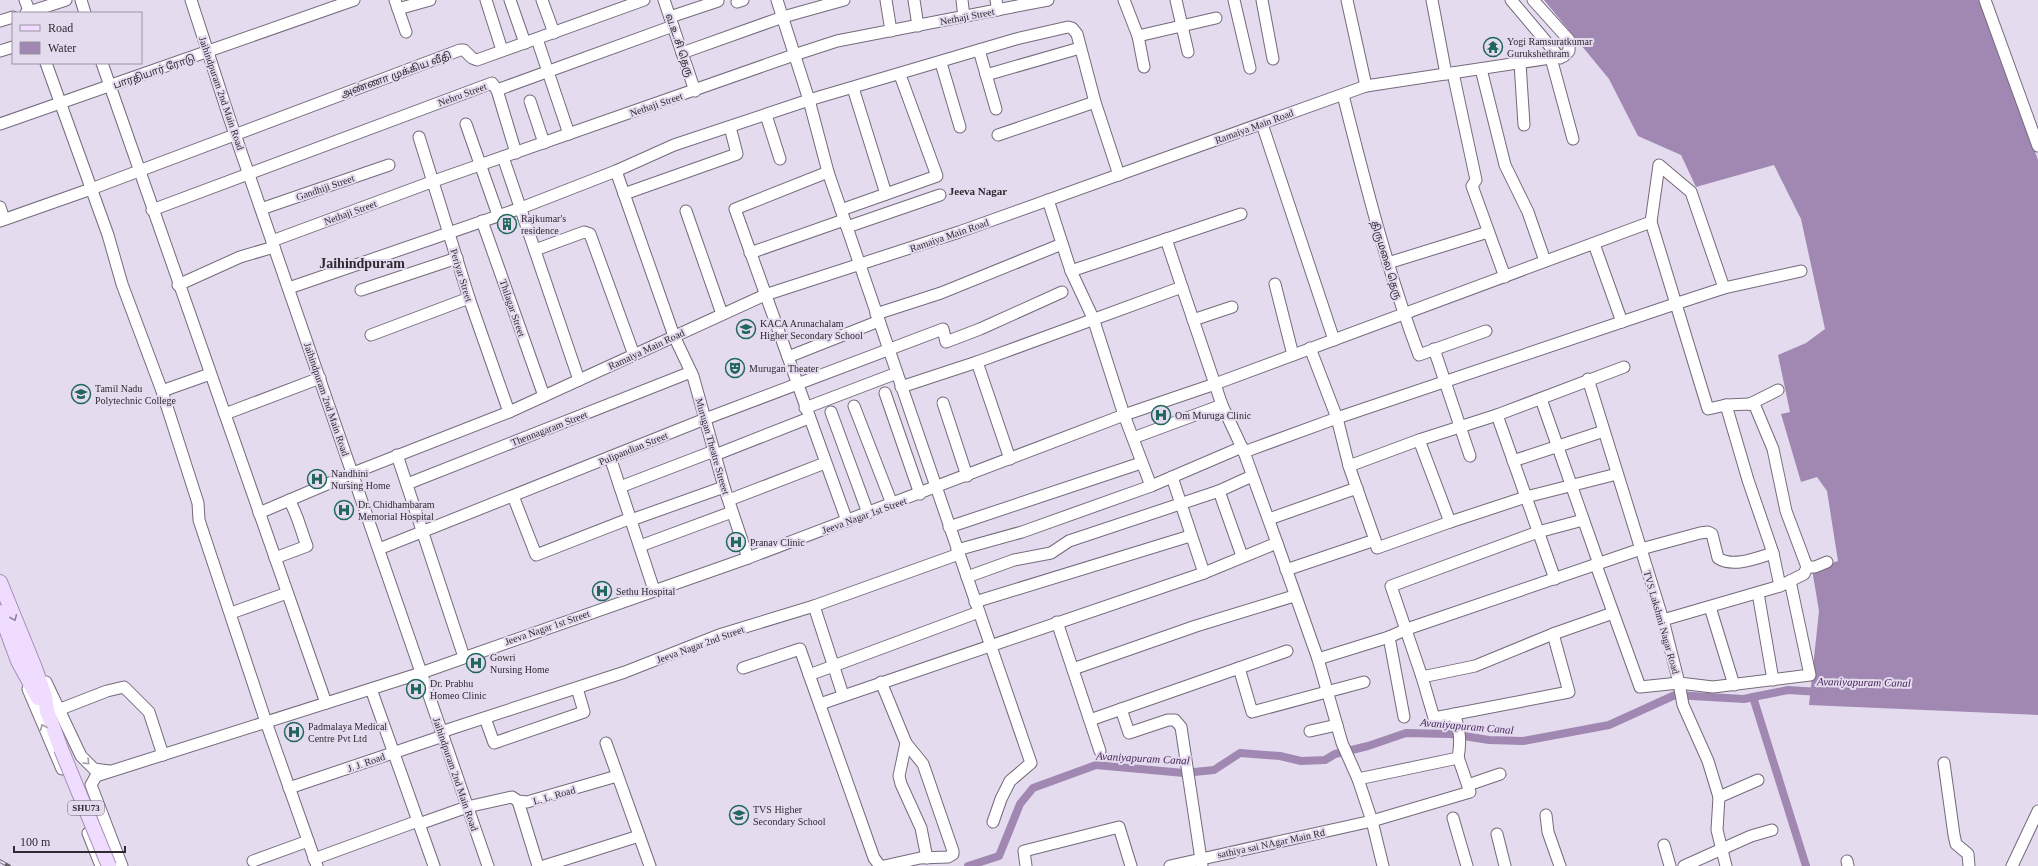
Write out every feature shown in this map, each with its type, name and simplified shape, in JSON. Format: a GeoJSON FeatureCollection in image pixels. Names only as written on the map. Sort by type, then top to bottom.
{"type":"FeatureCollection","features":[{"type":"Feature","properties":{"kind":"main road","name":"SHU73"},"geometry":{"type":"LineString","coordinates":[[0,582],[30,670],[53,710],[61,749],[109,866]]}},
{"type":"Feature","properties":{"kind":"main road","name":"SHU73"},"geometry":{"type":"LineString","coordinates":[[0,612],[18,661],[30,670]]}},
{"type":"Feature","properties":{"kind":"street"},"geometry":{"type":"LineString","coordinates":[[25,0],[28,12]]}},
{"type":"Feature","properties":{"kind":"street"},"geometry":{"type":"LineString","coordinates":[[31,12],[66,0]]}},
{"type":"Feature","properties":{"kind":"street"},"geometry":{"type":"LineString","coordinates":[[81,0],[85,12]]}},
{"type":"Feature","properties":{"kind":"street","name":"Jaihindpuram 2nd Main Road"},"geometry":{"type":"LineString","coordinates":[[191,0],[261,209],[467,807],[485,865]]}},
{"type":"Feature","properties":{"kind":"street","name":"பாரதியார் ரோடு"},"geometry":{"type":"LineString","coordinates":[[0,124],[354,0]]}},
{"type":"Feature","properties":{"kind":"street"},"geometry":{"type":"LineString","coordinates":[[406,32],[397,4],[430,0]]}},
{"type":"Feature","properties":{"kind":"street"},"geometry":{"type":"LineString","coordinates":[[486,0],[502,50]]}},
{"type":"Feature","properties":{"kind":"street"},"geometry":{"type":"LineString","coordinates":[[510,0],[525,43]]}},
{"type":"Feature","properties":{"kind":"street"},"geometry":{"type":"LineString","coordinates":[[542,0],[554,33]]}},
{"type":"Feature","properties":{"kind":"street","name":"அண்ணா முக்கிய வீதி"},"geometry":{"type":"LineString","coordinates":[[236,133],[460,50],[464,50],[472,58],[477,60],[644,0]]}},
{"type":"Feature","properties":{"kind":"street","name":"வ.உ.சி தெரு"},"geometry":{"type":"LineString","coordinates":[[664,0],[695,91]]}},
{"type":"Feature","properties":{"kind":"street"},"geometry":{"type":"LineString","coordinates":[[777,0],[810,100],[828,172],[1031,763],[1010,781],[1001,799],[993,822]]}},
{"type":"Feature","properties":{"kind":"street"},"geometry":{"type":"LineString","coordinates":[[682,53],[783,17],[844,0]]}},
{"type":"Feature","properties":{"kind":"street"},"geometry":{"type":"LineString","coordinates":[[886,0],[891,31]]}},
{"type":"Feature","properties":{"kind":"street"},"geometry":{"type":"LineString","coordinates":[[914,0],[918,26]]}},
{"type":"Feature","properties":{"kind":"street"},"geometry":{"type":"LineString","coordinates":[[962,0],[964,17]]}},
{"type":"Feature","properties":{"kind":"street","name":"Nethaji Street"},"geometry":{"type":"LineString","coordinates":[[178,285],[240,257],[434,181],[695,91],[794,55],[837,41],[964,17],[997,5],[1048,0]]}},
{"type":"Feature","properties":{"kind":"street"},"geometry":{"type":"LineString","coordinates":[[1124,0],[1138,36],[1144,67]]}},
{"type":"Feature","properties":{"kind":"street"},"geometry":{"type":"LineString","coordinates":[[1176,0],[1188,52]]}},
{"type":"Feature","properties":{"kind":"street"},"geometry":{"type":"LineString","coordinates":[[1234,0],[1250,68]]}},
{"type":"Feature","properties":{"kind":"street"},"geometry":{"type":"LineString","coordinates":[[1262,0],[1273,59]]}},
{"type":"Feature","properties":{"kind":"street"},"geometry":{"type":"LineString","coordinates":[[1347,0],[1366,86]]}},
{"type":"Feature","properties":{"kind":"street"},"geometry":{"type":"LineString","coordinates":[[1432,0],[1476,180],[1472,186],[1504,277]]}},
{"type":"Feature","properties":{"kind":"street"},"geometry":{"type":"LineString","coordinates":[[1511,0],[1561,56],[1573,139]]}},
{"type":"Feature","properties":{"kind":"street"},"geometry":{"type":"LineString","coordinates":[[1534,0],[1569,40],[1561,56]]}},
{"type":"Feature","properties":{"kind":"street"},"geometry":{"type":"LineString","coordinates":[[1985,0],[2038,146]]}},
{"type":"Feature","properties":{"kind":"street","name":"Nehru Street"},"geometry":{"type":"LineString","coordinates":[[249,172],[492,83],[498,90],[548,72],[672,22],[718,1]]}},
{"type":"Feature","properties":{"kind":"street"},"geometry":{"type":"LineString","coordinates":[[0,21],[12,17]]}},
{"type":"Feature","properties":{"kind":"street"},"geometry":{"type":"LineString","coordinates":[[1138,36],[1216,18]]}},
{"type":"Feature","properties":{"kind":"street"},"geometry":{"type":"LineString","coordinates":[[289,288],[520,208],[616,171],[674,145],[810,100],[941,63],[1016,39],[1068,27],[1075,30],[1095,102],[1119,175]]}},
{"type":"Feature","properties":{"kind":"street"},"geometry":{"type":"LineString","coordinates":[[537,39],[569,134]]}},
{"type":"Feature","properties":{"kind":"street"},"geometry":{"type":"LineString","coordinates":[[0,51],[12,47]]}},
{"type":"Feature","properties":{"kind":"street"},"geometry":{"type":"LineString","coordinates":[[986,75],[1080,48]]}},
{"type":"Feature","properties":{"kind":"street"},"geometry":{"type":"LineString","coordinates":[[979,50],[996,109]]}},
{"type":"Feature","properties":{"kind":"street","name":"Ramaiya Main Road"},"geometry":{"type":"LineString","coordinates":[[259,513],[397,455],[508,412],[765,295],[860,265],[1048,200],[1366,86],[1561,56]]}},
{"type":"Feature","properties":{"kind":"street"},"geometry":{"type":"LineString","coordinates":[[941,63],[960,128]]}},
{"type":"Feature","properties":{"kind":"street"},"geometry":{"type":"LineString","coordinates":[[1520,63],[1524,126]]}},
{"type":"Feature","properties":{"kind":"street"},"geometry":{"type":"LineString","coordinates":[[46,64],[108,235],[122,284],[162,391],[198,503],[200,520],[266,722],[315,862]]}},
{"type":"Feature","properties":{"kind":"street"},"geometry":{"type":"LineString","coordinates":[[102,64],[178,285],[225,414],[326,703]]}},
{"type":"Feature","properties":{"kind":"street"},"geometry":{"type":"LineString","coordinates":[[1481,69],[1505,165],[1528,212],[1545,261]]}},
{"type":"Feature","properties":{"kind":"street"},"geometry":{"type":"LineString","coordinates":[[844,219],[886,194],[937,176],[900,75]]}},
{"type":"Feature","properties":{"kind":"street"},"geometry":{"type":"LineString","coordinates":[[853,88],[886,194]]}},
{"type":"Feature","properties":{"kind":"street"},"geometry":{"type":"LineString","coordinates":[[498,90],[516,153]]}},
{"type":"Feature","properties":{"kind":"street","name":"திருமலை தெரு"},"geometry":{"type":"LineString","coordinates":[[1343,95],[1370,202],[1404,314],[1419,355],[1486,331]]}},
{"type":"Feature","properties":{"kind":"street"},"geometry":{"type":"LineString","coordinates":[[530,101],[544,143]]}},
{"type":"Feature","properties":{"kind":"street"},"geometry":{"type":"LineString","coordinates":[[998,135],[1095,102]]}},
{"type":"Feature","properties":{"kind":"street"},"geometry":{"type":"LineString","coordinates":[[766,115],[780,159]]}},
{"type":"Feature","properties":{"kind":"street"},"geometry":{"type":"LineString","coordinates":[[466,124],[479,165],[498,215]]}},
{"type":"Feature","properties":{"kind":"street"},"geometry":{"type":"LineString","coordinates":[[1262,124],[1334,340]]}},
{"type":"Feature","properties":{"kind":"street"},"geometry":{"type":"LineString","coordinates":[[624,194],[737,154],[730,127]]}},
{"type":"Feature","properties":{"kind":"street"},"geometry":{"type":"LineString","coordinates":[[0,207],[2,220],[91,189],[236,133]]}},
{"type":"Feature","properties":{"kind":"street","name":"Periyar Street"},"geometry":{"type":"LineString","coordinates":[[419,137],[434,181],[469,298],[508,412]]}},
{"type":"Feature","properties":{"kind":"street"},"geometry":{"type":"LineString","coordinates":[[503,157],[579,380]]}},
{"type":"Feature","properties":{"kind":"street","name":"Gandhiji Street"},"geometry":{"type":"LineString","coordinates":[[261,209],[389,165]]}},
{"type":"Feature","properties":{"kind":"street"},"geometry":{"type":"LineString","coordinates":[[1724,288],[1691,192],[1659,165],[1651,222],[1674,304],[1708,409],[1726,405],[1750,404],[1778,390]]}},
{"type":"Feature","properties":{"kind":"street","name":"Murugan Theatre Streeet"},"geometry":{"type":"LineString","coordinates":[[616,171],[674,336],[691,372],[724,487],[748,558]]}},
{"type":"Feature","properties":{"kind":"street"},"geometry":{"type":"LineString","coordinates":[[152,210],[249,172]]}},
{"type":"Feature","properties":{"kind":"street"},"geometry":{"type":"LineString","coordinates":[[828,172],[735,209],[846,521]]}},
{"type":"Feature","properties":{"kind":"street"},"geometry":{"type":"LineString","coordinates":[[750,254],[844,219],[940,195]]}},
{"type":"Feature","properties":{"kind":"street"},"geometry":{"type":"LineString","coordinates":[[1048,200],[1071,271],[1093,318],[1124,415],[1151,486]]}},
{"type":"Feature","properties":{"kind":"street"},"geometry":{"type":"LineString","coordinates":[[686,211],[722,314]]}},
{"type":"Feature","properties":{"kind":"street"},"geometry":{"type":"LineString","coordinates":[[1071,271],[1241,214]]}},
{"type":"Feature","properties":{"kind":"street","name":"Thilagar Street"},"geometry":{"type":"LineString","coordinates":[[482,220],[544,396]]}},
{"type":"Feature","properties":{"kind":"street","name":"Jeeva Nagar 1st Street"},"geometry":{"type":"LineString","coordinates":[[122,866],[91,785],[96,776],[421,673],[748,558],[936,488],[1124,415],[1215,384],[1651,222]]}},
{"type":"Feature","properties":{"kind":"street"},"geometry":{"type":"LineString","coordinates":[[535,250],[584,232],[590,234],[634,355]]}},
{"type":"Feature","properties":{"kind":"street"},"geometry":{"type":"LineString","coordinates":[[1388,263],[1488,232]]}},
{"type":"Feature","properties":{"kind":"street"},"geometry":{"type":"LineString","coordinates":[[1166,239],[1222,405],[1243,450],[1269,519],[1294,596],[1318,659],[1342,743],[1358,779],[1372,821],[1383,866]]}},
{"type":"Feature","properties":{"kind":"street"},"geometry":{"type":"LineString","coordinates":[[788,357],[878,317],[1062,244]]}},
{"type":"Feature","properties":{"kind":"street"},"geometry":{"type":"LineString","coordinates":[[1594,244],[1622,322]]}},
{"type":"Feature","properties":{"kind":"street"},"geometry":{"type":"LineString","coordinates":[[361,290],[457,258]]}},
{"type":"Feature","properties":{"kind":"street","name":"Jeeva Nagar 2nd Street"},"geometry":{"type":"LineString","coordinates":[[442,734],[485,718],[625,672],[719,635],[814,606],[958,552],[1022,532],[1151,486],[1243,450],[1674,304],[1724,288],[1801,271]]}},
{"type":"Feature","properties":{"kind":"street"},"geometry":{"type":"LineString","coordinates":[[1275,284],[1293,355]]}},
{"type":"Feature","properties":{"kind":"street"},"geometry":{"type":"LineString","coordinates":[[901,386],[977,362],[1093,318],[1182,287]]}},
{"type":"Feature","properties":{"kind":"street","name":"Pulipandian Street"},"geometry":{"type":"LineString","coordinates":[[379,549],[705,419],[889,351],[942,329],[946,342],[980,329],[1062,292]]}},
{"type":"Feature","properties":{"kind":"street"},"geometry":{"type":"LineString","coordinates":[[371,335],[469,298]]}},
{"type":"Feature","properties":{"kind":"street"},"geometry":{"type":"LineString","coordinates":[[1193,320],[1232,307]]}},
{"type":"Feature","properties":{"kind":"street"},"geometry":{"type":"LineString","coordinates":[[1310,348],[1337,418],[1349,466],[1377,548],[1526,497],[1618,474]]}},
{"type":"Feature","properties":{"kind":"street"},"geometry":{"type":"LineString","coordinates":[[1434,349],[1470,456]]}},
{"type":"Feature","properties":{"kind":"street"},"geometry":{"type":"LineString","coordinates":[[977,362],[1010,459]]}},
{"type":"Feature","properties":{"kind":"street"},"geometry":{"type":"LineString","coordinates":[[1349,466],[1419,440],[1497,415],[1624,366]]}},
{"type":"Feature","properties":{"kind":"street","name":"Thennagaram Street"},"geometry":{"type":"LineString","coordinates":[[407,484],[691,372]]}},
{"type":"Feature","properties":{"kind":"street"},"geometry":{"type":"LineString","coordinates":[[162,391],[210,374]]}},
{"type":"Feature","properties":{"kind":"street"},"geometry":{"type":"LineString","coordinates":[[620,487],[715,453],[897,374]]}},
{"type":"Feature","properties":{"kind":"street"},"geometry":{"type":"LineString","coordinates":[[225,414],[320,378]]}},
{"type":"Feature","properties":{"kind":"street","name":"TVS Lakshmi Nagar Road"},"geometry":{"type":"LineString","coordinates":[[1588,379],[1663,620],[1683,705],[1708,761],[1719,797],[1717,830],[1726,866]]}},
{"type":"Feature","properties":{"kind":"street"},"geometry":{"type":"LineString","coordinates":[[885,393],[920,494]]}},
{"type":"Feature","properties":{"kind":"street"},"geometry":{"type":"LineString","coordinates":[[1541,399],[1584,520],[1613,613],[1640,687],[1679,683],[1713,687],[1810,675],[1785,584],[1748,480],[1726,405]]}},
{"type":"Feature","properties":{"kind":"street"},"geometry":{"type":"LineString","coordinates":[[943,403],[967,476]]}},
{"type":"Feature","properties":{"kind":"street"},"geometry":{"type":"LineString","coordinates":[[1663,620],[1785,584],[1804,574],[1807,567],[1786,511],[1773,449],[1755,406],[1750,404]]}},
{"type":"Feature","properties":{"kind":"street"},"geometry":{"type":"LineString","coordinates":[[1133,438],[1222,405]]}},
{"type":"Feature","properties":{"kind":"street"},"geometry":{"type":"LineString","coordinates":[[854,406],[892,504]]}},
{"type":"Feature","properties":{"kind":"street"},"geometry":{"type":"LineString","coordinates":[[831,412],[868,513]]}},
{"type":"Feature","properties":{"kind":"street"},"geometry":{"type":"LineString","coordinates":[[1497,415],[1555,579]]}},
{"type":"Feature","properties":{"kind":"street"},"geometry":{"type":"LineString","coordinates":[[1514,461],[1604,431]]}},
{"type":"Feature","properties":{"kind":"street"},"geometry":{"type":"LineString","coordinates":[[1419,440],[1450,522]]}},
{"type":"Feature","properties":{"kind":"street"},"geometry":{"type":"LineString","coordinates":[[397,455],[424,531],[464,657]]}},
{"type":"Feature","properties":{"kind":"street"},"geometry":{"type":"LineString","coordinates":[[610,457],[654,590]]}},
{"type":"Feature","properties":{"kind":"street"},"geometry":{"type":"LineString","coordinates":[[729,500],[825,463]]}},
{"type":"Feature","properties":{"kind":"street"},"geometry":{"type":"LineString","coordinates":[[949,527],[1141,463]]}},
{"type":"Feature","properties":{"kind":"street"},"geometry":{"type":"LineString","coordinates":[[967,577],[1014,560],[1051,553],[1069,541],[1179,503],[1219,491],[1252,476]]}},
{"type":"Feature","properties":{"kind":"street"},"geometry":{"type":"LineString","coordinates":[[1172,477],[1179,503],[1204,573]]}},
{"type":"Feature","properties":{"kind":"street"},"geometry":{"type":"LineString","coordinates":[[512,496],[536,555],[631,519],[724,487]]}},
{"type":"Feature","properties":{"kind":"street"},"geometry":{"type":"LineString","coordinates":[[1269,519],[1357,488]]}},
{"type":"Feature","properties":{"kind":"street"},"geometry":{"type":"LineString","coordinates":[[1219,491],[1242,556]]}},
{"type":"Feature","properties":{"kind":"street"},"geometry":{"type":"LineString","coordinates":[[275,558],[307,546],[300,530],[297,513],[289,500]]}},
{"type":"Feature","properties":{"kind":"street"},"geometry":{"type":"LineString","coordinates":[[640,546],[732,512]]}},
{"type":"Feature","properties":{"kind":"street"},"geometry":{"type":"LineString","coordinates":[[1553,634],[1569,692],[1434,718],[1407,629],[1391,586],[1538,532],[1584,520]]}},
{"type":"Feature","properties":{"kind":"street"},"geometry":{"type":"LineString","coordinates":[[1318,659],[1389,637],[1407,629],[1641,549],[1708,532],[1712,534],[1718,558],[1723,561],[1751,560],[1773,553]]}},
{"type":"Feature","properties":{"kind":"street"},"geometry":{"type":"LineString","coordinates":[[809,674],[977,607],[1190,536]]}},
{"type":"Feature","properties":{"kind":"street"},"geometry":{"type":"LineString","coordinates":[[1286,570],[1375,540]]}},
{"type":"Feature","properties":{"kind":"street"},"geometry":{"type":"LineString","coordinates":[[820,704],[1204,573],[1242,556],[1277,543]]}},
{"type":"Feature","properties":{"kind":"street"},"geometry":{"type":"LineString","coordinates":[[1807,567],[1815,567],[1827,562]]}},
{"type":"Feature","properties":{"kind":"street"},"geometry":{"type":"LineString","coordinates":[[1758,593],[1773,680]]}},
{"type":"Feature","properties":{"kind":"street"},"geometry":{"type":"LineString","coordinates":[[231,613],[287,594]]}},
{"type":"Feature","properties":{"kind":"street"},"geometry":{"type":"LineString","coordinates":[[1073,669],[1196,626],[1294,596]]}},
{"type":"Feature","properties":{"kind":"street"},"geometry":{"type":"LineString","coordinates":[[814,606],[843,695]]}},
{"type":"Feature","properties":{"kind":"street"},"geometry":{"type":"LineString","coordinates":[[1710,607],[1734,685]]}},
{"type":"Feature","properties":{"kind":"street"},"geometry":{"type":"LineString","coordinates":[[1422,677],[1475,666],[1553,634],[1613,613]]}},
{"type":"Feature","properties":{"kind":"street"},"geometry":{"type":"LineString","coordinates":[[1057,622],[1100,751]]}},
{"type":"Feature","properties":{"kind":"street"},"geometry":{"type":"LineString","coordinates":[[1389,637],[1404,717]]}},
{"type":"Feature","properties":{"kind":"street"},"geometry":{"type":"LineString","coordinates":[[743,668],[800,649],[874,858],[880,866]]}},
{"type":"Feature","properties":{"kind":"street"},"geometry":{"type":"LineString","coordinates":[[1090,720],[1287,651]]}},
{"type":"Feature","properties":{"kind":"street"},"geometry":{"type":"LineString","coordinates":[[1239,668],[1252,712],[1364,682]]}},
{"type":"Feature","properties":{"kind":"street"},"geometry":{"type":"LineString","coordinates":[[30,670],[28,693],[78,808],[101,866]]}},
{"type":"Feature","properties":{"kind":"street"},"geometry":{"type":"LineString","coordinates":[[881,682],[906,743],[923,764],[953,851],[953,854],[948,857],[927,858],[884,866]]}},
{"type":"Feature","properties":{"kind":"street"},"geometry":{"type":"LineString","coordinates":[[112,772],[94,769],[81,756],[53,710],[107,691],[124,687],[149,712],[163,755]]}},
{"type":"Feature","properties":{"kind":"street"},"geometry":{"type":"LineString","coordinates":[[485,718],[494,743],[584,712],[577,688]]}},
{"type":"Feature","properties":{"kind":"street"},"geometry":{"type":"LineString","coordinates":[[371,689],[434,866]]}},
{"type":"Feature","properties":{"kind":"street"},"geometry":{"type":"LineString","coordinates":[[1121,710],[1129,733],[1168,720],[1175,720],[1180,727],[1201,862]]}},
{"type":"Feature","properties":{"kind":"street"},"geometry":{"type":"LineString","coordinates":[[1454,714],[1460,737],[1458,757],[1468,785],[1500,774]]}},
{"type":"Feature","properties":{"kind":"street"},"geometry":{"type":"LineString","coordinates":[[1310,731],[1337,725]]}},
{"type":"Feature","properties":{"kind":"street","name":"J. J. Road"},"geometry":{"type":"LineString","coordinates":[[289,788],[442,734]]}},
{"type":"Feature","properties":{"kind":"street"},"geometry":{"type":"LineString","coordinates":[[606,743],[650,866]]}},
{"type":"Feature","properties":{"kind":"street"},"geometry":{"type":"LineString","coordinates":[[906,743],[899,776],[901,784],[921,828],[927,858]]}},
{"type":"Feature","properties":{"kind":"street"},"geometry":{"type":"LineString","coordinates":[[1358,779],[1458,757]]}},
{"type":"Feature","properties":{"kind":"street"},"geometry":{"type":"LineString","coordinates":[[1944,763],[1956,844],[1968,854],[1969,866]]}},
{"type":"Feature","properties":{"kind":"street","name":"L. L. Road"},"geometry":{"type":"LineString","coordinates":[[315,862],[419,823],[467,807],[512,797],[518,801],[526,802],[617,776]]}},
{"type":"Feature","properties":{"kind":"street"},"geometry":{"type":"LineString","coordinates":[[1719,797],[1758,780]]}},
{"type":"Feature","properties":{"kind":"street","name":"sathiya sai NAgar Main Rd"},"geometry":{"type":"LineString","coordinates":[[1170,866],[1201,862],[1372,821],[1470,792],[1468,785]]}},
{"type":"Feature","properties":{"kind":"street"},"geometry":{"type":"LineString","coordinates":[[78,808],[96,800]]}},
{"type":"Feature","properties":{"kind":"street"},"geometry":{"type":"LineString","coordinates":[[518,801],[538,866]]}},
{"type":"Feature","properties":{"kind":"street"},"geometry":{"type":"LineString","coordinates":[[2012,866],[2038,811]]}},
{"type":"Feature","properties":{"kind":"street"},"geometry":{"type":"LineString","coordinates":[[1546,815],[1548,832],[1560,866]]}},
{"type":"Feature","properties":{"kind":"street"},"geometry":{"type":"LineString","coordinates":[[1453,818],[1467,866]]}},
{"type":"Feature","properties":{"kind":"street"},"geometry":{"type":"LineString","coordinates":[[1026,866],[1024,851],[1119,827],[1131,866]]}},
{"type":"Feature","properties":{"kind":"street"},"geometry":{"type":"LineString","coordinates":[[1684,866],[1751,836],[1772,830]]}},
{"type":"Feature","properties":{"kind":"street"},"geometry":{"type":"LineString","coordinates":[[1497,834],[1505,866]]}},
{"type":"Feature","properties":{"kind":"street"},"geometry":{"type":"LineString","coordinates":[[544,866],[639,836]]}},
{"type":"Feature","properties":{"kind":"street"},"geometry":{"type":"LineString","coordinates":[[253,861],[308,841]]}},
{"type":"Feature","properties":{"kind":"street"},"geometry":{"type":"LineString","coordinates":[[1664,845],[1670,866]]}},
{"type":"Feature","properties":{"kind":"water"},"geometry":{"type":"Polygon","coordinates":[[[1544,0],[1980,0],[2038,160],[2038,715],[1809,705],[1819,611],[1812,569],[1838,561],[1827,491],[1817,477],[1801,482],[1781,414],[1790,412],[1778,355],[1806,343],[1825,329],[1801,219],[1774,165],[1696,187],[1681,155],[1638,136],[1609,79],[1544,0]]]}},
{"type":"Feature","properties":{"kind":"waterway","name":"Avaniyapuram Canal"},"geometry":{"type":"LineString","coordinates":[[1753,697],[1788,690],[1820,692]]}},
{"type":"Feature","properties":{"kind":"waterway","name":"Avaniyapuram Canal"},"geometry":{"type":"LineString","coordinates":[[968,866],[999,856],[1020,804],[1033,788],[1096,765],[1184,773],[1214,770],[1240,753],[1280,756],[1301,761],[1325,760],[1335,754],[1368,746],[1406,733],[1451,734],[1489,740],[1523,741],[1609,725],[1675,695],[1744,699],[1753,697],[1806,866]]}},
{"type":"Feature","properties":{"kind":"railway"},"geometry":{"type":"LineString","coordinates":[[0,861],[9,866]]}},
{"type":"Feature","properties":{"kind":"place","name":"Yogi Ramsuratkumar Gurukshethram"},"geometry":{"type":"Point","coordinates":[1493,47]}},
{"type":"Feature","properties":{"kind":"place","name":"Rajkumar's residence"},"geometry":{"type":"Point","coordinates":[507,224]}},
{"type":"Feature","properties":{"kind":"place","name":"KACA Arunachalam Higher Secondary School"},"geometry":{"type":"Point","coordinates":[746,329]}},
{"type":"Feature","properties":{"kind":"place","name":"Murugan Theater"},"geometry":{"type":"Point","coordinates":[735,368]}},
{"type":"Feature","properties":{"kind":"place","name":"Tamil Nadu Polytechnic College"},"geometry":{"type":"Point","coordinates":[81,394]}},
{"type":"Feature","properties":{"kind":"place","name":"Om Muruga Clinic"},"geometry":{"type":"Point","coordinates":[1161,415]}},
{"type":"Feature","properties":{"kind":"place","name":"Nandhini Nursing Home"},"geometry":{"type":"Point","coordinates":[317,479]}},
{"type":"Feature","properties":{"kind":"place","name":"Dr. Chidhambaram Memorial Hospital"},"geometry":{"type":"Point","coordinates":[344,510]}},
{"type":"Feature","properties":{"kind":"place","name":"Pranav Clinic"},"geometry":{"type":"Point","coordinates":[736,542]}},
{"type":"Feature","properties":{"kind":"place","name":"Sethu Hospital"},"geometry":{"type":"Point","coordinates":[602,591]}},
{"type":"Feature","properties":{"kind":"place","name":"Gowri Nursing Home"},"geometry":{"type":"Point","coordinates":[476,663]}},
{"type":"Feature","properties":{"kind":"place","name":"Dr. Prabhu Homeo Clinic"},"geometry":{"type":"Point","coordinates":[416,689]}},
{"type":"Feature","properties":{"kind":"place","name":"Padmalaya Medical Centre Pvt Ltd"},"geometry":{"type":"Point","coordinates":[294,732]}},
{"type":"Feature","properties":{"kind":"place","name":"TVS Higher Secondary School"},"geometry":{"type":"Point","coordinates":[739,815]}},
{"type":"Feature","properties":{"kind":"district","name":"Jeeva Nagar"},"geometry":{"type":"Point","coordinates":[978,191]}},
{"type":"Feature","properties":{"kind":"district","name":"Jaihindpuram"},"geometry":{"type":"Point","coordinates":[362,263]}}]}
